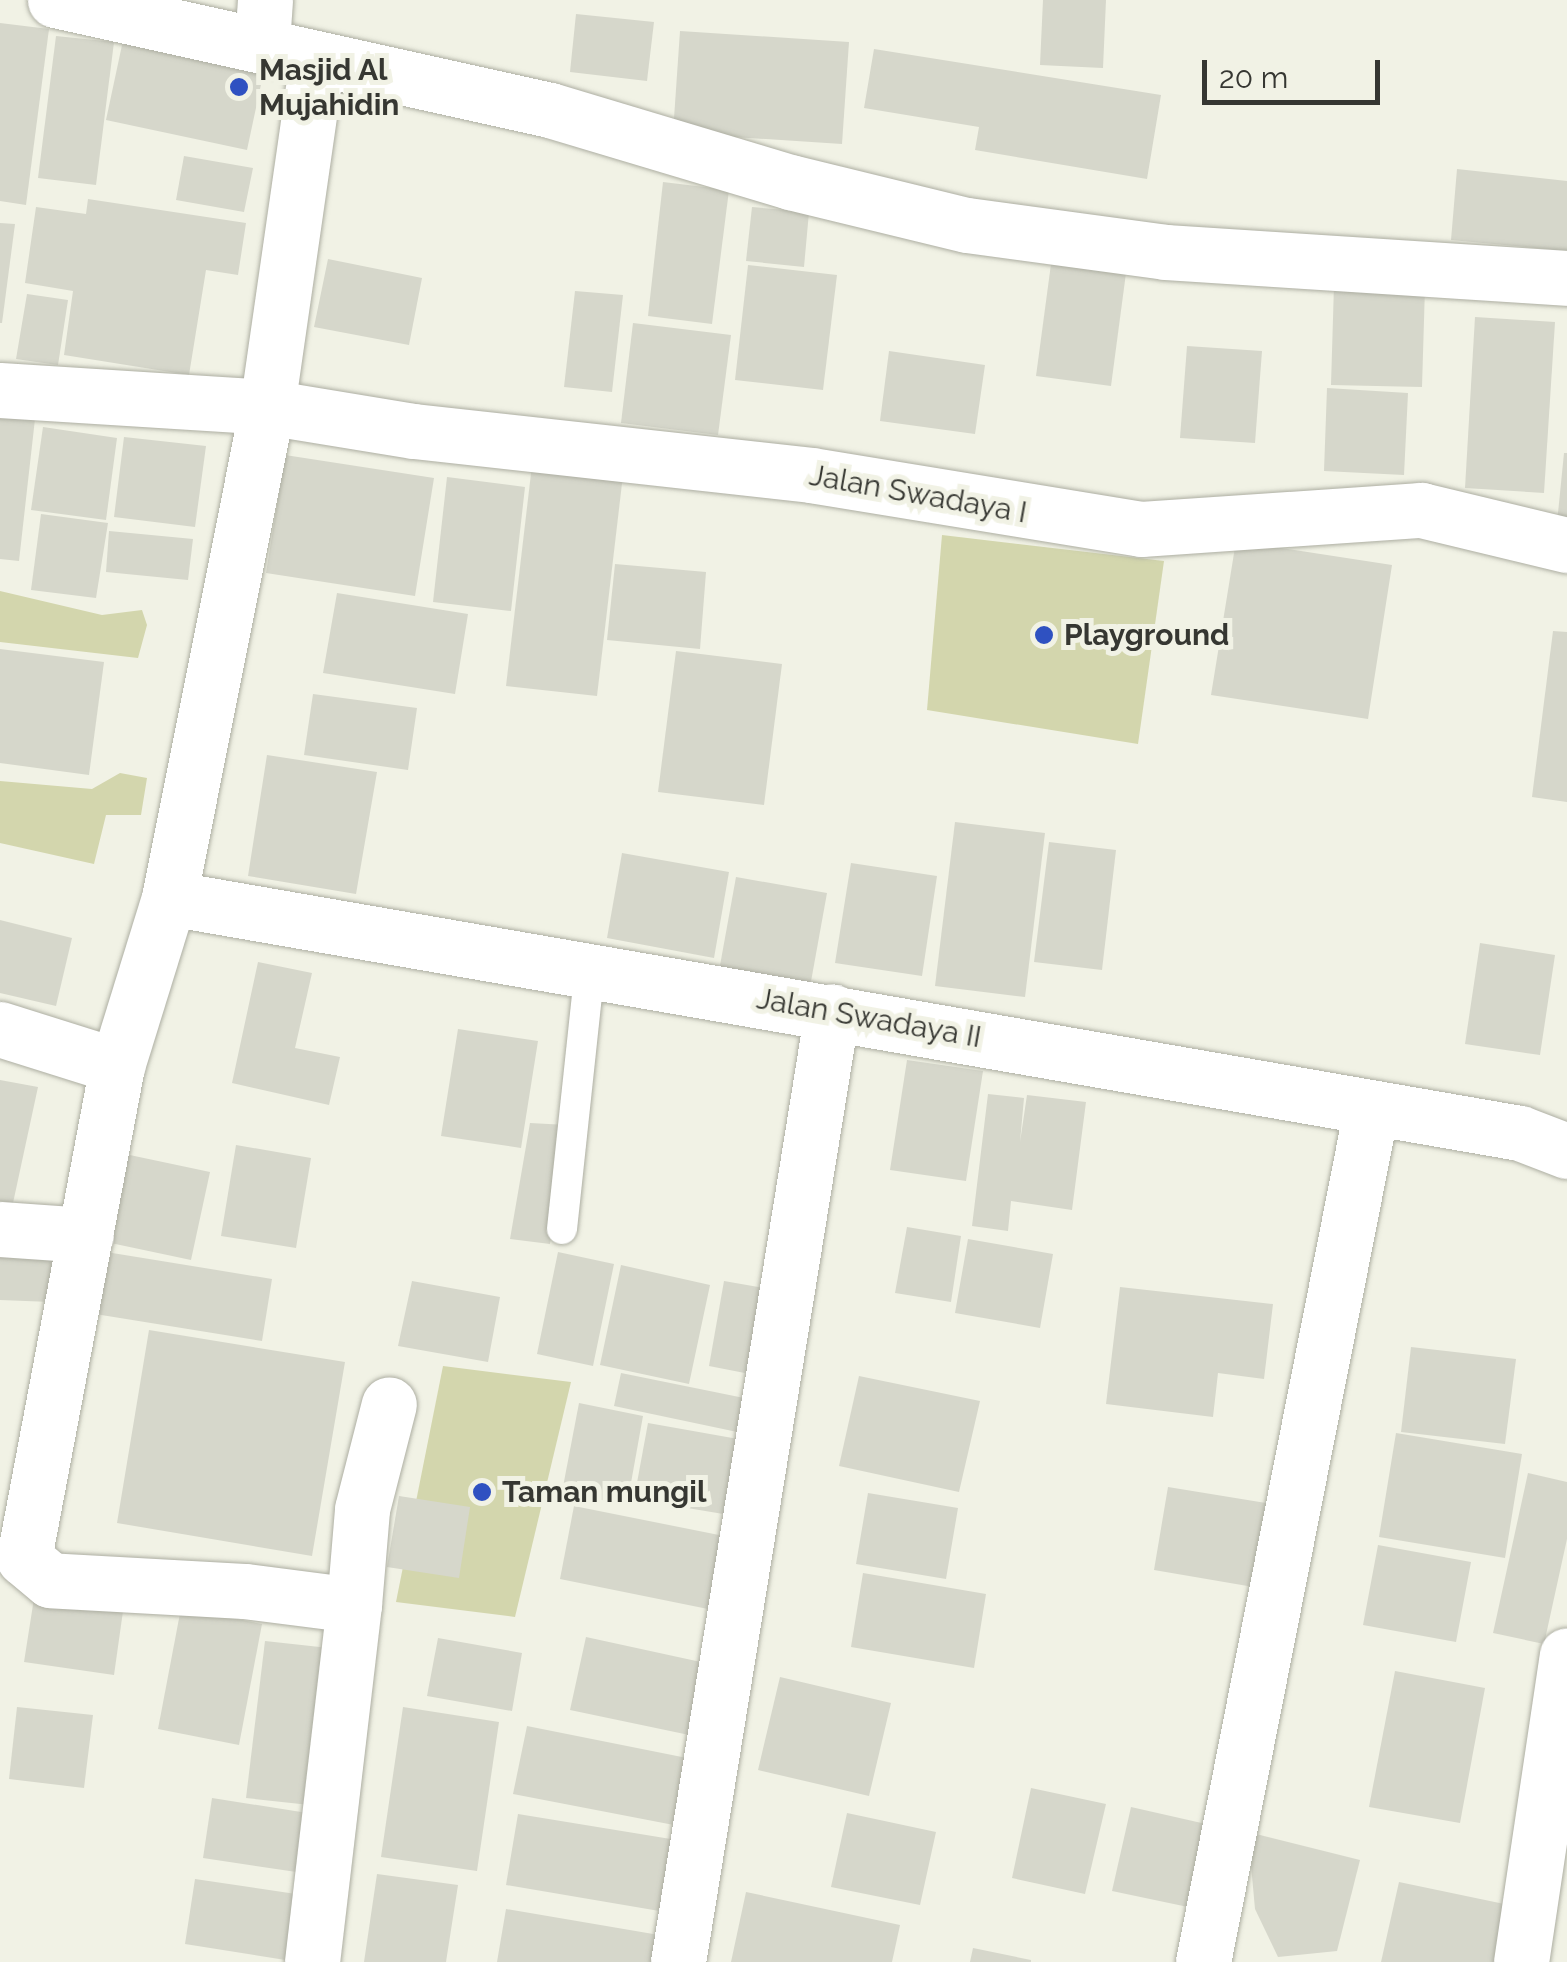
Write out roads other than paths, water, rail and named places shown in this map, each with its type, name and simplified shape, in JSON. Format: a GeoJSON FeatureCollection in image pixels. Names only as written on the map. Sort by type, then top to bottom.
{"type":"FeatureCollection","features":[{"type":"Feature","properties":{"kind":"street"},"geometry":{"type":"LineString","coordinates":[[55,0],[264,21],[317,61],[550,110],[790,182],[967,225],[1166,252],[1567,278]]}},
{"type":"Feature","properties":{"kind":"street"},"geometry":{"type":"LineString","coordinates":[[317,61],[268,407],[168,898],[117,1066],[24,1558],[36,1574],[50,1580],[244,1591],[354,1605]]}},
{"type":"Feature","properties":{"kind":"street","name":"Jalan Swadaya I"},"geometry":{"type":"LineString","coordinates":[[0,390],[268,407],[414,431],[811,475],[1142,529],[1421,510],[1567,545]]}},
{"type":"Feature","properties":{"kind":"street","name":"Jalan Swadaya II"},"geometry":{"type":"LineString","coordinates":[[168,898],[832,1011],[1370,1110],[1520,1133],[1567,1151]]}},
{"type":"Feature","properties":{"kind":"street"},"geometry":{"type":"LineString","coordinates":[[678,1962],[832,1011]]}},
{"type":"Feature","properties":{"kind":"street"},"geometry":{"type":"LineString","coordinates":[[0,1029],[117,1066]]}},
{"type":"Feature","properties":{"kind":"street"},"geometry":{"type":"LineString","coordinates":[[1203,1962],[1370,1110]]}},
{"type":"Feature","properties":{"kind":"street"},"geometry":{"type":"LineString","coordinates":[[0,1229],[86,1235]]}},
{"type":"Feature","properties":{"kind":"street"},"geometry":{"type":"LineString","coordinates":[[312,1962],[362,1509],[389,1404]]}},
{"type":"Feature","properties":{"kind":"street"},"geometry":{"type":"LineString","coordinates":[[1521,1962],[1567,1655]]}},
{"type":"Feature","properties":{"kind":"lane"},"geometry":{"type":"LineString","coordinates":[[562,1229],[590,969]]}},
{"type":"Feature","properties":{"kind":"place","name":"Masjid Al Mujahidin"},"geometry":{"type":"Point","coordinates":[239,87]}},
{"type":"Feature","properties":{"kind":"place","name":"Playground"},"geometry":{"type":"Point","coordinates":[1044,635]}},
{"type":"Feature","properties":{"kind":"place","name":"Taman mungil"},"geometry":{"type":"Point","coordinates":[482,1492]}}]}
